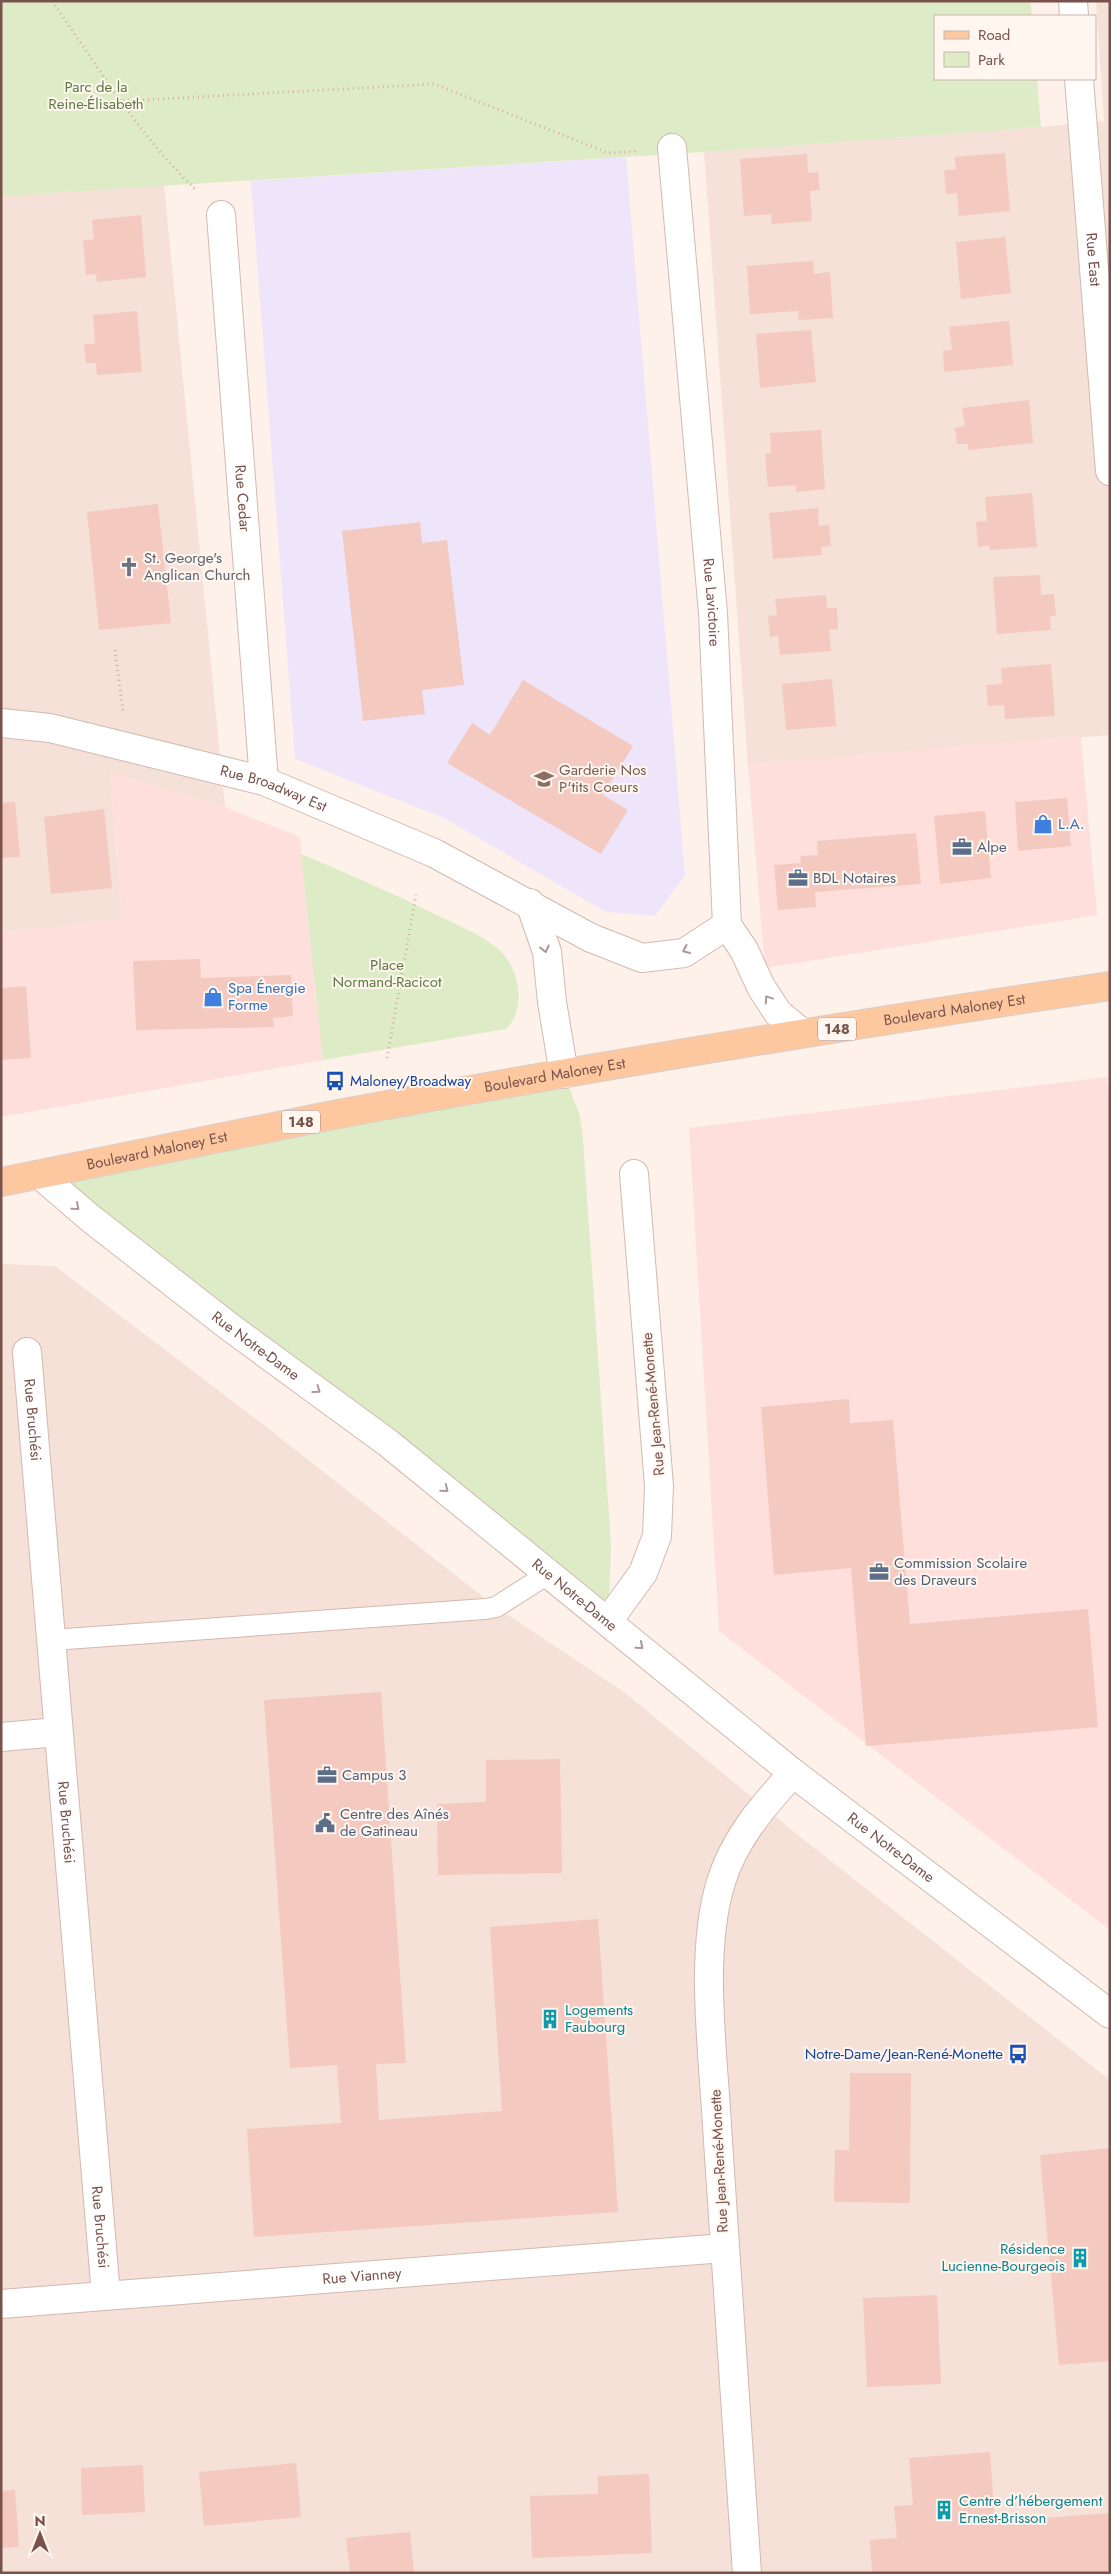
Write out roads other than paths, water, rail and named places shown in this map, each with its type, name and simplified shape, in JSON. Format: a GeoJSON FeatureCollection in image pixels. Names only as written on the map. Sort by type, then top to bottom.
{"type":"FeatureCollection","features":[{"type":"Feature","properties":{"kind":"main road","name":"Boulevard Maloney Est"},"geometry":{"type":"LineString","coordinates":[[1,1182],[328,1116],[564,1074],[802,1033],[1110,986]]}},
{"type":"Feature","properties":{"kind":"street"},"geometry":{"type":"LineString","coordinates":[[1073,1],[1074,15]]}},
{"type":"Feature","properties":{"kind":"street","name":"Rue East"},"geometry":{"type":"LineString","coordinates":[[1079,80],[1110,471]]}},
{"type":"Feature","properties":{"kind":"street","name":"Rue Lavictoire"},"geometry":{"type":"LineString","coordinates":[[672,148],[713,613],[727,925]]}},
{"type":"Feature","properties":{"kind":"street","name":"Rue Cedar"},"geometry":{"type":"LineString","coordinates":[[221,215],[264,781]]}},
{"type":"Feature","properties":{"kind":"street","name":"Rue Broadway Est"},"geometry":{"type":"LineString","coordinates":[[1,723],[50,728],[264,781],[434,853],[592,938],[642,958],[684,953],[727,925]]}},
{"type":"Feature","properties":{"kind":"street"},"geometry":{"type":"LineString","coordinates":[[530,903],[547,952],[552,1002],[564,1074]]}},
{"type":"Feature","properties":{"kind":"street"},"geometry":{"type":"LineString","coordinates":[[727,925],[744,950],[761,987],[778,1013],[802,1033]]}},
{"type":"Feature","properties":{"kind":"street","name":"Rue Jean-René-Monette"},"geometry":{"type":"LineString","coordinates":[[608,1621],[643,1573],[657,1536],[660,1486],[634,1174]]}},
{"type":"Feature","properties":{"kind":"street","name":"Rue Notre-Dame"},"geometry":{"type":"LineString","coordinates":[[40,1175],[90,1218],[227,1325],[388,1443],[793,1772],[1110,2014]]}},
{"type":"Feature","properties":{"kind":"street","name":"Rue Bruchési"},"geometry":{"type":"LineString","coordinates":[[27,1352],[106,2295]]}},
{"type":"Feature","properties":{"kind":"street"},"geometry":{"type":"LineString","coordinates":[[1,1737],[58,1732]]}},
{"type":"Feature","properties":{"kind":"street","name":"Rue Jean-René-Monette"},"geometry":{"type":"LineString","coordinates":[[747,2573],[724,2248],[709,1947],[713,1913],[721,1881],[750,1821],[793,1772]]}},
{"type":"Feature","properties":{"kind":"street","name":"Rue Vianney"},"geometry":{"type":"LineString","coordinates":[[1,2304],[724,2248]]}},
{"type":"Feature","properties":{"kind":"lane"},"geometry":{"type":"LineString","coordinates":[[52,1640],[485,1609],[496,1607],[548,1574]]}},
{"type":"Feature","properties":{"kind":"place","name":"St. George's Anglican Church"},"geometry":{"type":"Point","coordinates":[129,567]}},
{"type":"Feature","properties":{"kind":"place","name":"Garderie Nos P'tits Coeurs"},"geometry":{"type":"Point","coordinates":[544,779]}},
{"type":"Feature","properties":{"kind":"place","name":"L.A."},"geometry":{"type":"Point","coordinates":[1043,824]}},
{"type":"Feature","properties":{"kind":"place","name":"Alpe"},"geometry":{"type":"Point","coordinates":[962,847]}},
{"type":"Feature","properties":{"kind":"place","name":"BDL Notaires"},"geometry":{"type":"Point","coordinates":[798,878]}},
{"type":"Feature","properties":{"kind":"place","name":"Spa Énergie Forme"},"geometry":{"type":"Point","coordinates":[213,997]}},
{"type":"Feature","properties":{"kind":"place","name":"Maloney/Broadway"},"geometry":{"type":"Point","coordinates":[335,1081]}},
{"type":"Feature","properties":{"kind":"place","name":"Commission Scolaire des Draveurs"},"geometry":{"type":"Point","coordinates":[879,1572]}},
{"type":"Feature","properties":{"kind":"place","name":"Campus 3"},"geometry":{"type":"Point","coordinates":[327,1775]}},
{"type":"Feature","properties":{"kind":"place","name":"Centre des Aînés de Gatineau"},"geometry":{"type":"Point","coordinates":[325,1823]}},
{"type":"Feature","properties":{"kind":"place","name":"Logements Faubourg"},"geometry":{"type":"Point","coordinates":[550,2019]}},
{"type":"Feature","properties":{"kind":"place","name":"Notre-Dame/Jean-René-Monette"},"geometry":{"type":"Point","coordinates":[1018,2054]}},
{"type":"Feature","properties":{"kind":"place","name":"Résidence Lucienne-Bourgeois"},"geometry":{"type":"Point","coordinates":[1080,2258]}},
{"type":"Feature","properties":{"kind":"place","name":"Centre d’hébergement Ernest-Brisson"},"geometry":{"type":"Point","coordinates":[944,2510]}},
{"type":"Feature","properties":{"kind":"park label","name":"Parc de la Reine-Élisabeth"},"geometry":{"type":"Point","coordinates":[96,96]}},
{"type":"Feature","properties":{"kind":"park label","name":"Place Normand-Racicot"},"geometry":{"type":"Point","coordinates":[387,974]}}]}
